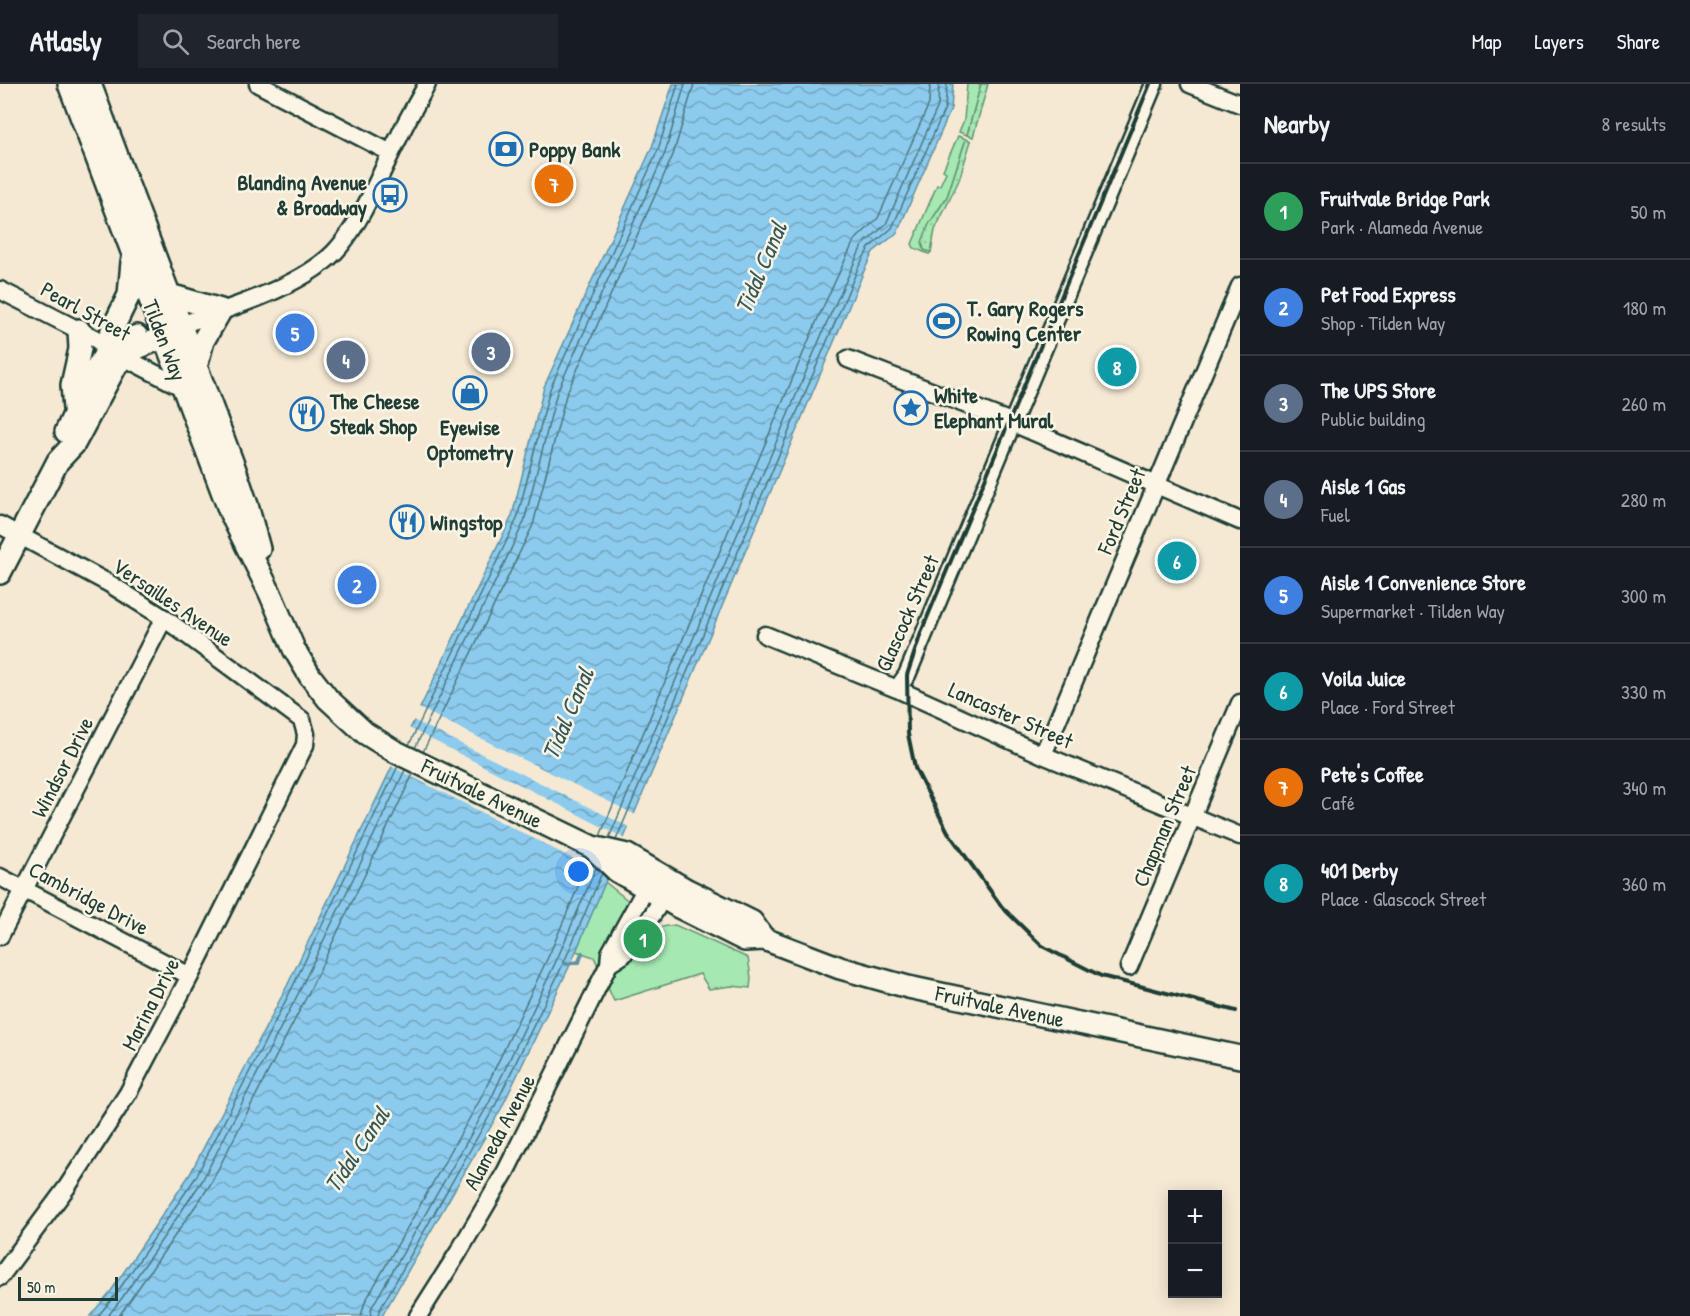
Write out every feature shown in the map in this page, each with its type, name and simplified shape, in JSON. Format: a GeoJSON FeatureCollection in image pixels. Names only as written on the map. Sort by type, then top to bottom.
{"type":"FeatureCollection","features":[{"type":"Feature","properties":{"kind":"main road","name":"Tilden Way"},"geometry":{"type":"LineString","coordinates":[[69,84],[133,255],[168,329],[183,388],[230,512],[270,593],[289,640],[310,676],[342,713],[372,738]]}},
{"type":"Feature","properties":{"kind":"main road","name":"Tilden Way"},"geometry":{"type":"LineString","coordinates":[[90,84],[170,296],[168,329],[196,367],[248,506],[270,593]]}},
{"type":"Feature","properties":{"kind":"main road"},"geometry":{"type":"LineString","coordinates":[[0,573],[58,462],[74,444],[117,364],[112,330],[129,295],[133,255]]}},
{"type":"Feature","properties":{"kind":"main road"},"geometry":{"type":"LineString","coordinates":[[170,296],[221,310],[203,341],[196,367]]}},
{"type":"Feature","properties":{"kind":"main road"},"geometry":{"type":"LineString","coordinates":[[58,462],[63,438],[74,414],[115,353],[168,329]]}},
{"type":"Feature","properties":{"kind":"main road"},"geometry":{"type":"LineString","coordinates":[[74,414],[72,385],[80,349],[79,330]]}},
{"type":"Feature","properties":{"kind":"main road","name":"Fruitvale Avenue"},"geometry":{"type":"LineString","coordinates":[[372,738],[622,863],[666,877],[752,922],[764,939]]}},
{"type":"Feature","properties":{"kind":"main road","name":"Fruitvale Avenue"},"geometry":{"type":"LineString","coordinates":[[622,863],[654,893],[745,940],[764,939],[840,968],[908,987],[1240,1057]]}},
{"type":"Feature","properties":{"kind":"street"},"geometry":{"type":"LineString","coordinates":[[258,84],[391,153]]}},
{"type":"Feature","properties":{"kind":"street"},"geometry":{"type":"LineString","coordinates":[[168,329],[292,283],[332,255],[357,221],[427,84]]}},
{"type":"Feature","properties":{"kind":"street","name":"Glascock Street"},"geometry":{"type":"LineString","coordinates":[[1009,422],[1145,84]]}},
{"type":"Feature","properties":{"kind":"street","name":"Glascock Street"},"geometry":{"type":"LineString","coordinates":[[897,689],[910,649],[1154,84]]}},
{"type":"Feature","properties":{"kind":"street"},"geometry":{"type":"LineString","coordinates":[[1190,84],[1240,104]]}},
{"type":"Feature","properties":{"kind":"street","name":"Ford Street"},"geometry":{"type":"LineString","coordinates":[[1043,755],[1240,286]]}},
{"type":"Feature","properties":{"kind":"street","name":"Pearl Street"},"geometry":{"type":"LineString","coordinates":[[0,290],[96,339],[115,353],[183,388]]}},
{"type":"Feature","properties":{"kind":"street"},"geometry":{"type":"LineString","coordinates":[[853,361],[1009,422],[1240,521]]}},
{"type":"Feature","properties":{"kind":"street","name":"Versailles Avenue"},"geometry":{"type":"LineString","coordinates":[[0,525],[110,584],[164,618],[302,720],[306,734]]}},
{"type":"Feature","properties":{"kind":"street","name":"Windsor Drive"},"geometry":{"type":"LineString","coordinates":[[0,936],[164,618]]}},
{"type":"Feature","properties":{"kind":"street","name":"Lancaster Street"},"geometry":{"type":"LineString","coordinates":[[765,635],[897,689],[1043,755],[1240,836]]}},
{"type":"Feature","properties":{"kind":"street","name":"Chapman Street"},"geometry":{"type":"LineString","coordinates":[[1130,967],[1240,703]]}},
{"type":"Feature","properties":{"kind":"street","name":"Marina Drive"},"geometry":{"type":"LineString","coordinates":[[0,1277],[100,1139],[134,1083],[190,976],[304,745],[306,734]]}},
{"type":"Feature","properties":{"kind":"street","name":"Cambridge Drive"},"geometry":{"type":"LineString","coordinates":[[0,876],[190,976]]}},
{"type":"Feature","properties":{"kind":"street"},"geometry":{"type":"LineString","coordinates":[[654,893],[666,877]]}},
{"type":"Feature","properties":{"kind":"street","name":"Alameda Avenue"},"geometry":{"type":"LineString","coordinates":[[418,1316],[484,1210],[520,1145],[609,964],[610,953],[654,893]]}},
{"type":"Feature","properties":{"kind":"green space"},"geometry":{"type":"Polygon","coordinates":[[[967,84],[981,84],[967,135],[959,132],[964,120],[967,84]]]}},
{"type":"Feature","properties":{"kind":"green space"},"geometry":{"type":"Polygon","coordinates":[[[981,84],[988,84],[973,137],[967,135],[981,84]]]}},
{"type":"Feature","properties":{"kind":"green space"},"geometry":{"type":"Polygon","coordinates":[[[958,136],[966,139],[947,197],[929,224],[922,247],[931,252],[929,254],[914,248],[912,244],[937,185],[940,185],[946,172],[943,170],[958,136]]]}},
{"type":"Feature","properties":{"kind":"green space"},"geometry":{"type":"Polygon","coordinates":[[[966,139],[971,141],[959,180],[935,230],[931,252],[924,250],[922,242],[929,224],[947,197],[966,139]]]}},
{"type":"Feature","properties":{"kind":"green space"},"geometry":{"type":"Polygon","coordinates":[[[605,882],[661,927],[675,925],[748,958],[750,988],[732,986],[709,989],[700,974],[614,1001],[594,957],[576,951],[605,882]]]}},
{"type":"Feature","properties":{"kind":"water","name":"Tidal Canal"},"geometry":{"type":"Polygon","coordinates":[[[673,84],[953,84],[951,109],[897,233],[873,252],[864,271],[571,963],[501,1109],[382,1316],[90,1316],[111,1291],[190,1174],[287,986],[512,516],[544,387],[652,147],[673,84]]]}},
{"type":"Feature","properties":{"kind":"pier"},"geometry":{"type":"Polygon","coordinates":[[[417,707],[636,815],[631,828],[411,719],[417,707]]]}},
{"type":"Feature","properties":{"kind":"pier"},"geometry":{"type":"Polygon","coordinates":[[[407,727],[626,839],[609,877],[389,765],[407,727]]]}},
{"type":"Feature","properties":{"kind":"waterway"},"geometry":{"type":"LineString","coordinates":[[566,964],[579,962],[582,953]]}},
{"type":"Feature","properties":{"kind":"railway"},"geometry":{"type":"LineString","coordinates":[[1150,84],[922,630],[907,675],[908,734],[915,768],[948,832],[1002,907],[1042,946],[1101,976],[1236,1011]]}},
{"type":"Feature","properties":{"kind":"place","name":"Poppy Bank"},"geometry":{"type":"Point","coordinates":[506,149]}},
{"type":"Feature","properties":{"kind":"place","name":"Pete's Coffee"},"geometry":{"type":"Point","coordinates":[554,184]}},
{"type":"Feature","properties":{"kind":"place","name":"Blanding Avenue & Broadway"},"geometry":{"type":"Point","coordinates":[390,195]}},
{"type":"Feature","properties":{"kind":"place","name":"T. Gary Rogers Rowing Center"},"geometry":{"type":"Point","coordinates":[944,321]}},
{"type":"Feature","properties":{"kind":"place","name":"Aisle 1 Convenience Store"},"geometry":{"type":"Point","coordinates":[295,333]}},
{"type":"Feature","properties":{"kind":"place","name":"The UPS Store"},"geometry":{"type":"Point","coordinates":[491,352]}},
{"type":"Feature","properties":{"kind":"place","name":"Aisle 1 Gas"},"geometry":{"type":"Point","coordinates":[346,360]}},
{"type":"Feature","properties":{"kind":"place","name":"401 Derby"},"geometry":{"type":"Point","coordinates":[1117,367]}},
{"type":"Feature","properties":{"kind":"place","name":"Eyewise Optometry"},"geometry":{"type":"Point","coordinates":[470,393]}},
{"type":"Feature","properties":{"kind":"place","name":"White Elephant Mural"},"geometry":{"type":"Point","coordinates":[911,408]}},
{"type":"Feature","properties":{"kind":"place","name":"The Cheese Steak Shop"},"geometry":{"type":"Point","coordinates":[307,414]}},
{"type":"Feature","properties":{"kind":"place","name":"Wingstop"},"geometry":{"type":"Point","coordinates":[407,522]}},
{"type":"Feature","properties":{"kind":"place","name":"Voila Juice"},"geometry":{"type":"Point","coordinates":[1177,561]}},
{"type":"Feature","properties":{"kind":"place","name":"Pet Food Express"},"geometry":{"type":"Point","coordinates":[357,585]}},
{"type":"Feature","properties":{"kind":"place","name":"Fruitvale Bridge Park"},"geometry":{"type":"Point","coordinates":[643,939]}}]}
